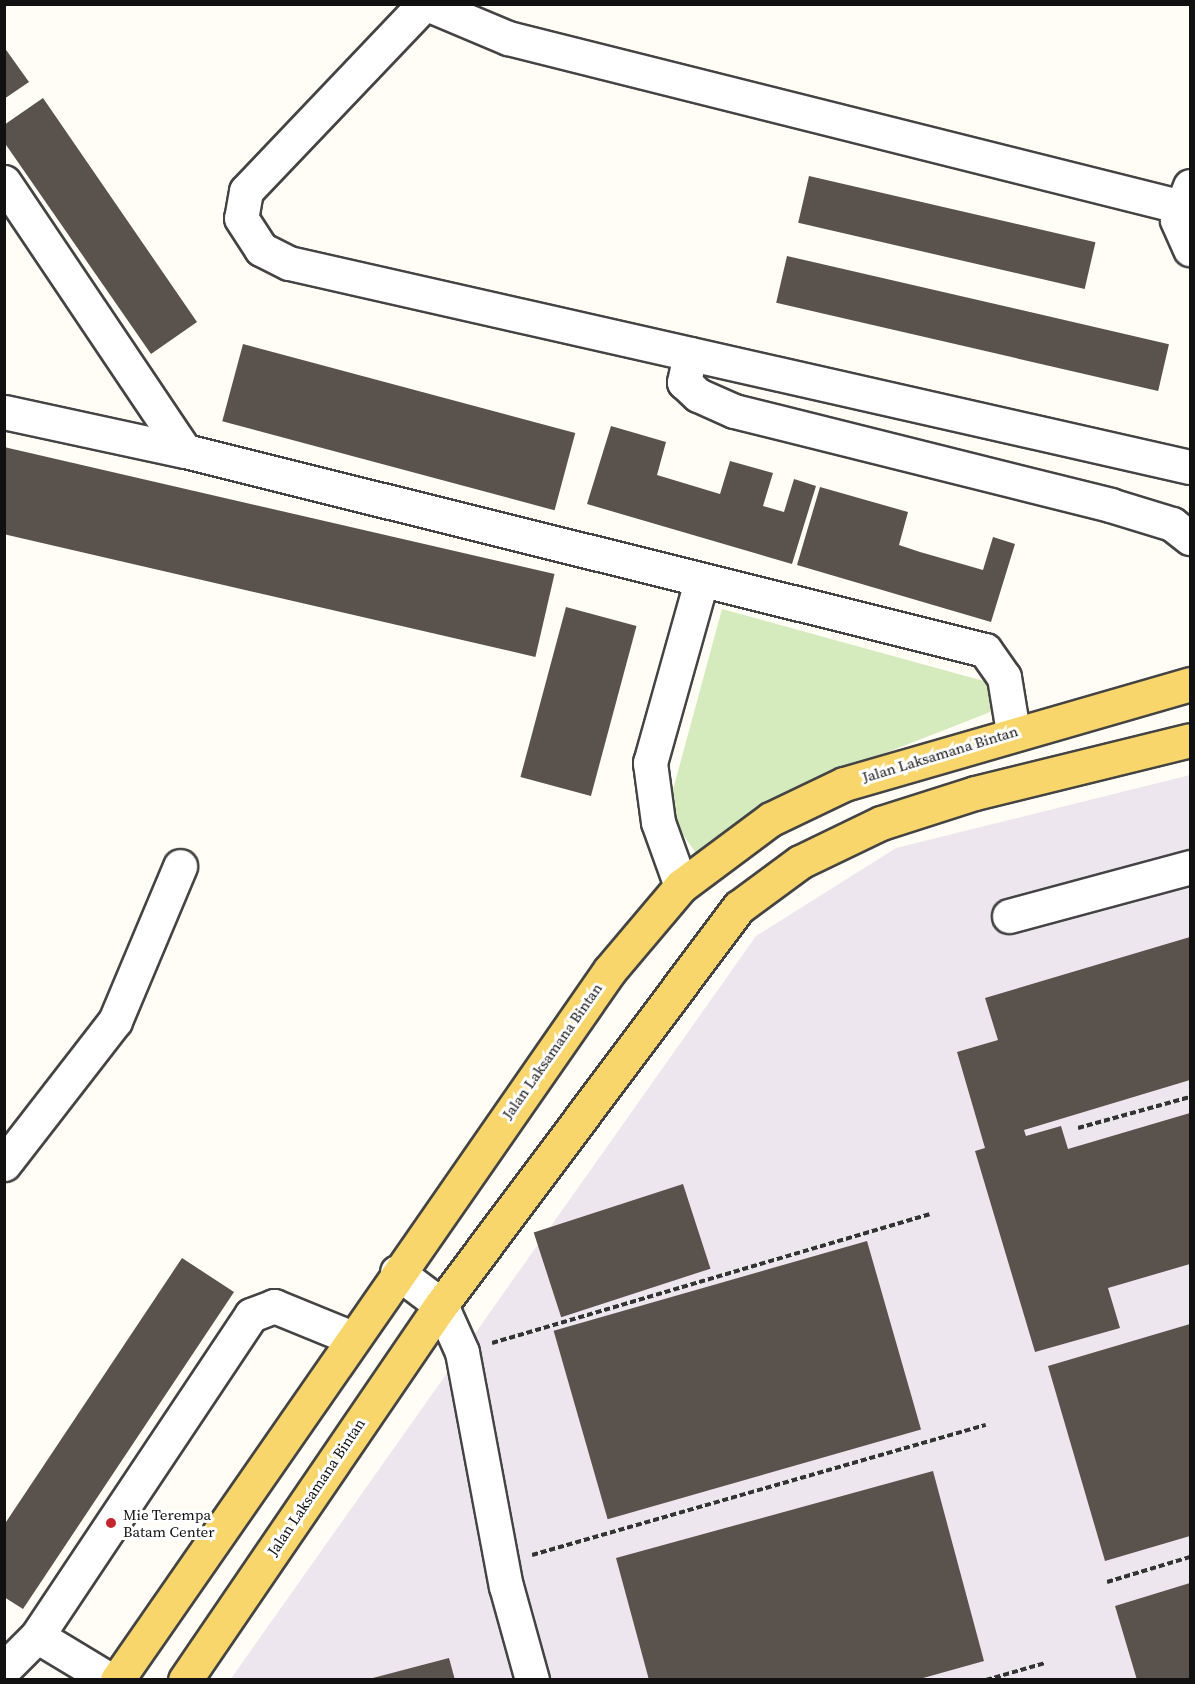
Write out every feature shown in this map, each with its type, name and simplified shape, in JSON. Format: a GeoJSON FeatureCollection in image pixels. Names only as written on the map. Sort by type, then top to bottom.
{"type":"FeatureCollection","features":[{"type":"Feature","properties":{"kind":"main road","name":"Jalan Laksamana Bintan"},"geometry":{"type":"LineString","coordinates":[[117,1680],[350,1337],[610,970],[681,886],[730,845],[797,805],[844,784],[1013,732],[1191,684]]}},
{"type":"Feature","properties":{"kind":"main road","name":"Jalan Laksamana Bintan"},"geometry":{"type":"LineString","coordinates":[[185,1680],[441,1305],[703,950],[762,885],[881,823],[975,793],[1191,740]]}},
{"type":"Feature","properties":{"kind":"street"},"geometry":{"type":"LineString","coordinates":[[1191,249],[1180,235],[1184,196],[508,38],[426,4],[246,191],[241,218],[250,237],[289,263],[1191,467]]}},
{"type":"Feature","properties":{"kind":"street"},"geometry":{"type":"LineString","coordinates":[[4,182],[185,451]]}},
{"type":"Feature","properties":{"kind":"street"},"geometry":{"type":"LineString","coordinates":[[690,354],[684,382],[698,395],[734,411],[1110,505],[1172,524],[1191,538]]}},
{"type":"Feature","properties":{"kind":"street"},"geometry":{"type":"LineString","coordinates":[[4,412],[185,451],[700,582],[986,650],[1004,677],[1013,732]]}},
{"type":"Feature","properties":{"kind":"street"},"geometry":{"type":"LineString","coordinates":[[681,886],[658,822],[650,763],[700,582]]}},
{"type":"Feature","properties":{"kind":"street"},"geometry":{"type":"LineString","coordinates":[[4,1164],[115,1020],[180,866]]}},
{"type":"Feature","properties":{"kind":"street"},"geometry":{"type":"LineString","coordinates":[[1009,916],[1191,867]]}},
{"type":"Feature","properties":{"kind":"street"},"geometry":{"type":"LineString","coordinates":[[397,1272],[441,1305],[462,1352],[503,1563],[532,1680]]}},
{"type":"Feature","properties":{"kind":"street"},"geometry":{"type":"LineString","coordinates":[[4,1670],[37,1636],[251,1315],[274,1306],[350,1337]]}},
{"type":"Feature","properties":{"kind":"street"},"geometry":{"type":"LineString","coordinates":[[37,1636],[110,1680]]}},
{"type":"Feature","properties":{"kind":"path"},"geometry":{"type":"LineString","coordinates":[[1078,1128],[1191,1097]]}},
{"type":"Feature","properties":{"kind":"path"},"geometry":{"type":"LineString","coordinates":[[462,1352],[928,1214]]}},
{"type":"Feature","properties":{"kind":"path"},"geometry":{"type":"LineString","coordinates":[[503,1563],[986,1425]]}},
{"type":"Feature","properties":{"kind":"path"},"geometry":{"type":"LineString","coordinates":[[1107,1582],[1191,1557]]}},
{"type":"Feature","properties":{"kind":"path"},"geometry":{"type":"LineString","coordinates":[[986,1680],[1045,1663]]}},
{"type":"Feature","properties":{"kind":"shaded area"},"geometry":{"type":"Polygon","coordinates":[[[1190,775],[1190,1679],[230,1680],[756,936],[896,848],[1190,775]]]}},
{"type":"Feature","properties":{"kind":"green space"},"geometry":{"type":"Polygon","coordinates":[[[722,609],[991,683],[993,711],[834,773],[698,856],[667,812],[722,609]]]}},
{"type":"Feature","properties":{"kind":"building"},"geometry":{"type":"Polygon","coordinates":[[[4,47],[29,82],[4,99],[4,47]]]}},
{"type":"Feature","properties":{"kind":"building"},"geometry":{"type":"Polygon","coordinates":[[[43,98],[197,322],[151,354],[4,142],[4,125],[43,98]]]}},
{"type":"Feature","properties":{"kind":"building"},"geometry":{"type":"Polygon","coordinates":[[[809,176],[1095,242],[1085,289],[798,223],[809,176]]]}},
{"type":"Feature","properties":{"kind":"building"},"geometry":{"type":"Polygon","coordinates":[[[787,256],[1169,344],[1158,391],[776,303],[787,256]]]}},
{"type":"Feature","properties":{"kind":"building"},"geometry":{"type":"Polygon","coordinates":[[[243,344],[575,433],[555,510],[222,421],[243,344]]]}},
{"type":"Feature","properties":{"kind":"building"},"geometry":{"type":"Polygon","coordinates":[[[611,426],[666,442],[657,475],[720,494],[730,461],[773,473],[763,506],[784,512],[794,479],[816,486],[792,564],[587,504],[611,426]]]}},
{"type":"Feature","properties":{"kind":"building"},"geometry":{"type":"Polygon","coordinates":[[[4,447],[555,574],[535,657],[4,534],[4,447]]]}},
{"type":"Feature","properties":{"kind":"building"},"geometry":{"type":"Polygon","coordinates":[[[820,487],[908,512],[899,545],[920,552],[983,570],[993,537],[1015,544],[991,622],[797,565],[820,487]]]}},
{"type":"Feature","properties":{"kind":"building"},"geometry":{"type":"Polygon","coordinates":[[[566,607],[637,626],[591,796],[520,777],[566,607]]]}},
{"type":"Feature","properties":{"kind":"building"},"geometry":{"type":"Polygon","coordinates":[[[1190,937],[1190,1080],[1024,1130],[1026,1136],[1061,1126],[1068,1149],[1190,1113],[1190,1264],[1108,1288],[1120,1328],[1035,1352],[975,1151],[985,1148],[957,1052],[998,1040],[985,998],[1190,937]]]}},
{"type":"Feature","properties":{"kind":"building"},"geometry":{"type":"Polygon","coordinates":[[[683,1184],[711,1269],[561,1317],[534,1233],[683,1184]]]}},
{"type":"Feature","properties":{"kind":"building"},"geometry":{"type":"Polygon","coordinates":[[[867,1241],[921,1429],[608,1519],[554,1331],[867,1241]]]}},
{"type":"Feature","properties":{"kind":"building"},"geometry":{"type":"Polygon","coordinates":[[[182,1258],[234,1292],[23,1609],[4,1597],[4,1525],[182,1258]]]}},
{"type":"Feature","properties":{"kind":"building"},"geometry":{"type":"Polygon","coordinates":[[[1190,1324],[1190,1536],[1105,1561],[1048,1366],[1190,1324]]]}},
{"type":"Feature","properties":{"kind":"building"},"geometry":{"type":"Polygon","coordinates":[[[933,1471],[984,1661],[916,1680],[649,1680],[616,1558],[933,1471]]]}},
{"type":"Feature","properties":{"kind":"building"},"geometry":{"type":"Polygon","coordinates":[[[1190,1583],[1190,1680],[1137,1680],[1115,1606],[1190,1583]]]}},
{"type":"Feature","properties":{"kind":"building"},"geometry":{"type":"Polygon","coordinates":[[[449,1658],[455,1680],[369,1680],[369,1679],[449,1658]]]}},
{"type":"Feature","properties":{"kind":"place","name":"Mie Terempa Batam Center"},"geometry":{"type":"Point","coordinates":[111,1523]}}]}
